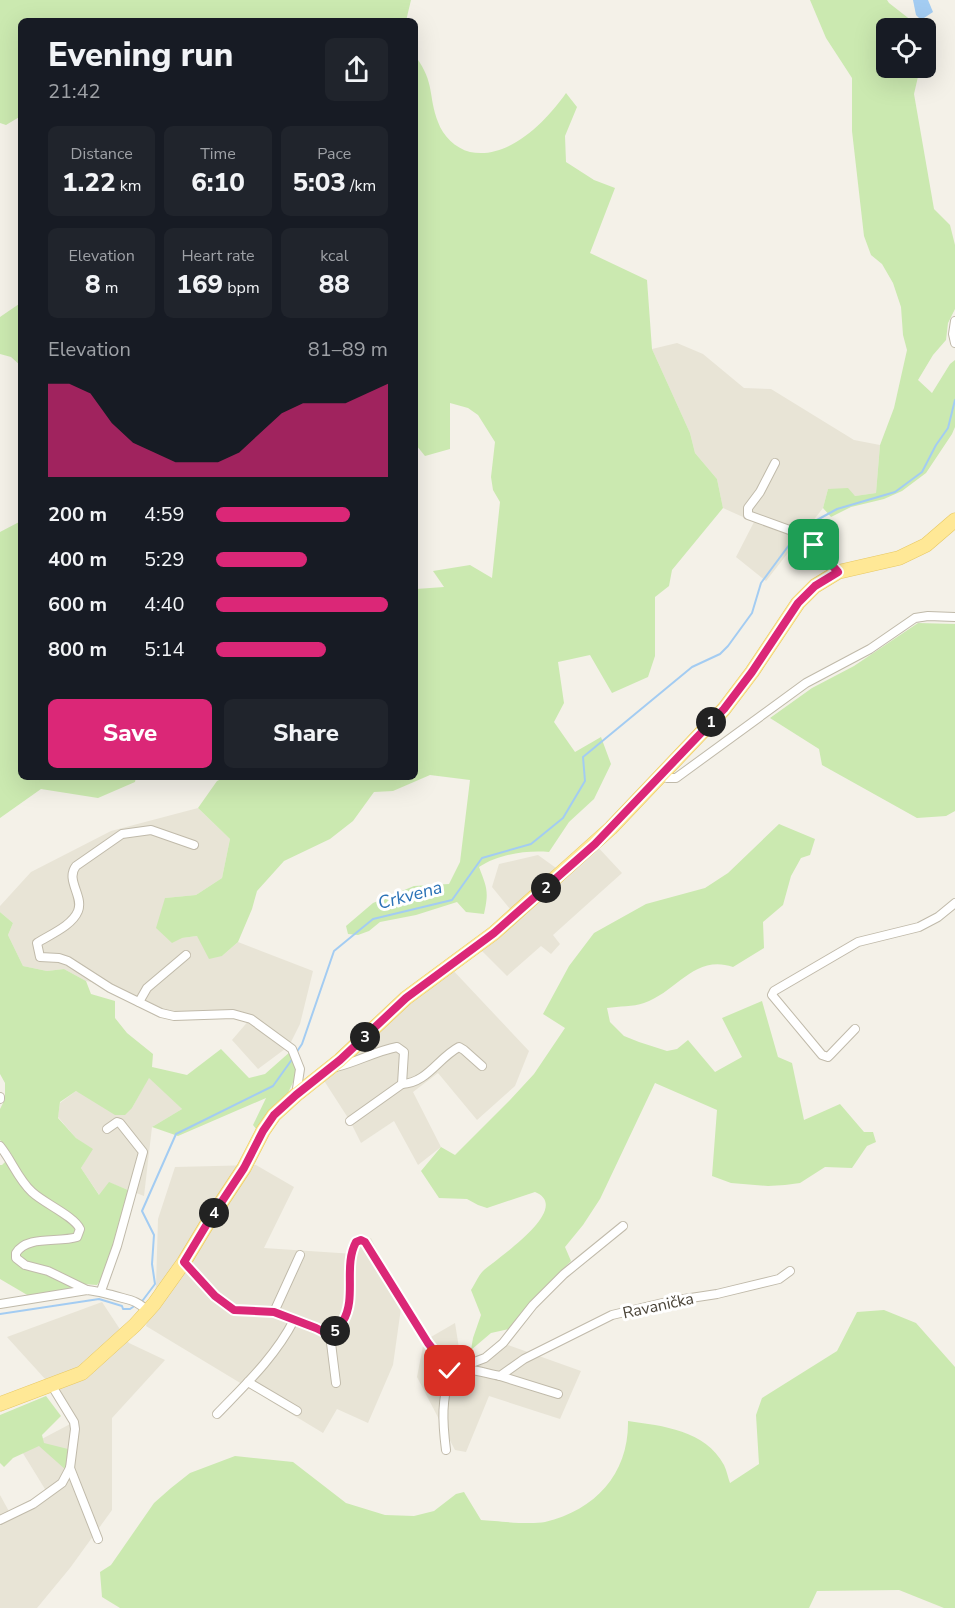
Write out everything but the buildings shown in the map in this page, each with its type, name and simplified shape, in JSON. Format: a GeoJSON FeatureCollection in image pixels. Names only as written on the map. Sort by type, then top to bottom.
{"type":"FeatureCollection","features":[{"type":"Feature","properties":{"kind":"main road"},"geometry":{"type":"LineString","coordinates":[[0,1404],[82,1373],[107,1352],[142,1306],[184,1262],[244,1168],[274,1115],[332,1068],[406,998],[494,933],[603,836],[724,709],[798,603],[815,586],[838,572],[899,558],[926,545],[955,520]]}},
{"type":"Feature","properties":{"kind":"street"},"geometry":{"type":"LineString","coordinates":[[955,321],[953,334],[955,343]]}},
{"type":"Feature","properties":{"kind":"street"},"geometry":{"type":"LineString","coordinates":[[774,463],[747,513],[750,517],[799,535],[820,551],[838,572]]}},
{"type":"Feature","properties":{"kind":"street"},"geometry":{"type":"LineString","coordinates":[[660,775],[676,778],[806,683],[870,649],[915,618],[955,617]]}},
{"type":"Feature","properties":{"kind":"street"},"geometry":{"type":"LineString","coordinates":[[194,845],[151,830],[122,834],[76,866],[72,871],[72,876],[78,896],[77,912],[59,929],[37,943],[40,957],[68,961],[91,977],[161,1013],[174,1016],[233,1014],[251,1019],[292,1049],[300,1069],[296,1095]]}},
{"type":"Feature","properties":{"kind":"street"},"geometry":{"type":"LineString","coordinates":[[855,1029],[828,1057],[822,1055],[772,995],[774,990],[858,942],[919,927],[938,917],[955,903]]}},
{"type":"Feature","properties":{"kind":"street"},"geometry":{"type":"LineString","coordinates":[[139,1002],[147,988],[186,956]]}},
{"type":"Feature","properties":{"kind":"street"},"geometry":{"type":"LineString","coordinates":[[332,1068],[354,1063],[386,1049],[400,1047],[404,1054],[402,1084]]}},
{"type":"Feature","properties":{"kind":"street"},"geometry":{"type":"LineString","coordinates":[[350,1121],[402,1084],[411,1084],[422,1079],[456,1048],[461,1047],[482,1066]]}},
{"type":"Feature","properties":{"kind":"street"},"geometry":{"type":"LineString","coordinates":[[101,1291],[117,1246],[143,1152],[117,1122],[107,1129]]}},
{"type":"Feature","properties":{"kind":"street"},"geometry":{"type":"LineString","coordinates":[[0,1146],[19,1179],[33,1193],[73,1220],[80,1229],[77,1237],[64,1241],[35,1241],[24,1244],[16,1253],[16,1258],[25,1265],[48,1271],[87,1290]]}},
{"type":"Feature","properties":{"kind":"street"},"geometry":{"type":"LineString","coordinates":[[450,1371],[485,1358],[503,1343],[533,1305],[564,1275],[623,1226]]}},
{"type":"Feature","properties":{"kind":"street"},"geometry":{"type":"LineString","coordinates":[[330,1335],[344,1321],[349,1295],[349,1262],[356,1242],[361,1240],[365,1242],[428,1343],[450,1371],[442,1410],[446,1450]]}},
{"type":"Feature","properties":{"kind":"street"},"geometry":{"type":"LineString","coordinates":[[274,1312],[300,1255]]}},
{"type":"Feature","properties":{"kind":"street"},"geometry":{"type":"LineString","coordinates":[[184,1262],[215,1296],[234,1310],[274,1312],[330,1335]]}},
{"type":"Feature","properties":{"kind":"street","name":"Ravanička"},"geometry":{"type":"LineString","coordinates":[[500,1376],[524,1359],[612,1315],[779,1279],[790,1271]]}},
{"type":"Feature","properties":{"kind":"street"},"geometry":{"type":"LineString","coordinates":[[0,1304],[87,1290],[101,1291],[142,1306]]}},
{"type":"Feature","properties":{"kind":"street"},"geometry":{"type":"LineString","coordinates":[[217,1414],[281,1344],[294,1320]]}},
{"type":"Feature","properties":{"kind":"street"},"geometry":{"type":"LineString","coordinates":[[330,1335],[336,1383]]}},
{"type":"Feature","properties":{"kind":"street"},"geometry":{"type":"LineString","coordinates":[[461,1367],[558,1394]]}},
{"type":"Feature","properties":{"kind":"street"},"geometry":{"type":"LineString","coordinates":[[248,1382],[297,1411]]}},
{"type":"Feature","properties":{"kind":"street"},"geometry":{"type":"LineString","coordinates":[[0,1520],[49,1495],[62,1483],[70,1468],[74,1422],[52,1386]]}},
{"type":"Feature","properties":{"kind":"street"},"geometry":{"type":"LineString","coordinates":[[70,1468],[98,1539]]}},
{"type":"Feature","properties":{"kind":"shaded area"},"geometry":{"type":"Polygon","coordinates":[[[677,343],[703,354],[744,388],[771,389],[854,440],[880,445],[876,493],[855,496],[828,489],[823,508],[766,581],[736,557],[754,522],[723,508],[717,479],[695,453],[690,433],[652,349],[677,343]]]}},
{"type":"Feature","properties":{"kind":"shaded area"},"geometry":{"type":"Polygon","coordinates":[[[198,808],[230,839],[222,878],[196,895],[165,898],[182,938],[197,936],[222,956],[238,942],[313,971],[300,1024],[289,1046],[258,1069],[232,1040],[250,1019],[175,1016],[107,985],[86,981],[64,969],[47,971],[23,966],[8,935],[13,923],[0,912],[0,906],[31,872],[111,831],[198,808]]]}},
{"type":"Feature","properties":{"kind":"shaded area"},"geometry":{"type":"Polygon","coordinates":[[[595,844],[622,873],[553,935],[560,944],[551,954],[541,946],[507,976],[482,951],[519,920],[492,887],[499,864],[538,855],[563,873],[595,844]]]}},
{"type":"Feature","properties":{"kind":"shaded area"},"geometry":{"type":"Polygon","coordinates":[[[449,966],[529,1051],[515,1086],[477,1120],[438,1073],[413,1092],[441,1147],[418,1165],[394,1121],[361,1143],[350,1121],[321,1076],[449,966]]]}},
{"type":"Feature","properties":{"kind":"shaded area"},"geometry":{"type":"Polygon","coordinates":[[[149,1077],[182,1109],[152,1127],[144,1196],[110,1183],[100,1196],[81,1168],[92,1149],[76,1138],[58,1117],[60,1103],[76,1091],[132,1108],[149,1077]]]}},
{"type":"Feature","properties":{"kind":"shaded area"},"geometry":{"type":"Polygon","coordinates":[[[256,1165],[294,1187],[264,1248],[354,1254],[363,1241],[371,1238],[402,1301],[393,1365],[368,1423],[337,1409],[323,1433],[146,1326],[156,1286],[158,1219],[175,1167],[256,1165]]]}},
{"type":"Feature","properties":{"kind":"shaded area"},"geometry":{"type":"Polygon","coordinates":[[[102,1302],[129,1343],[165,1360],[112,1418],[112,1510],[70,1568],[37,1608],[0,1608],[0,1495],[11,1515],[48,1494],[21,1450],[74,1422],[56,1391],[7,1337],[102,1302]]]}},
{"type":"Feature","properties":{"kind":"shaded area"},"geometry":{"type":"Polygon","coordinates":[[[455,1323],[462,1367],[505,1344],[581,1371],[560,1419],[489,1396],[466,1452],[455,1450],[417,1377],[424,1341],[455,1323]]]}},
{"type":"Feature","properties":{"kind":"green space"},"geometry":{"type":"Polygon","coordinates":[[[0,0],[411,0],[407,18],[18,18],[18,118],[6,125],[0,123],[0,0]]]}},
{"type":"Feature","properties":{"kind":"green space"},"geometry":{"type":"Polygon","coordinates":[[[810,0],[887,0],[908,18],[876,18],[876,78],[918,78],[914,94],[934,209],[950,225],[955,245],[955,309],[948,323],[946,340],[933,355],[918,380],[932,393],[950,364],[955,360],[955,427],[952,434],[926,473],[902,491],[884,499],[851,507],[831,517],[823,508],[828,489],[848,488],[855,496],[876,493],[880,445],[894,408],[907,350],[903,335],[901,307],[893,283],[882,264],[871,255],[864,236],[852,131],[852,78],[826,38],[810,0]]]}},
{"type":"Feature","properties":{"kind":"green space"},"geometry":{"type":"Polygon","coordinates":[[[418,60],[429,82],[440,127],[446,137],[470,152],[484,153],[512,144],[537,127],[566,93],[577,107],[565,136],[566,162],[594,180],[615,188],[590,253],[647,280],[652,349],[690,433],[695,453],[717,479],[723,508],[672,570],[669,586],[655,597],[655,656],[648,677],[612,693],[590,655],[558,662],[564,703],[554,722],[575,752],[601,737],[611,764],[594,799],[569,822],[549,852],[513,854],[479,867],[486,890],[484,914],[466,912],[457,902],[416,915],[380,922],[369,931],[358,935],[348,934],[346,926],[373,903],[414,886],[449,884],[460,862],[470,780],[430,775],[393,791],[374,792],[353,821],[330,839],[284,861],[257,891],[238,942],[222,956],[209,959],[197,936],[182,938],[172,943],[156,928],[165,898],[196,895],[222,878],[230,839],[198,808],[217,781],[418,780],[418,589],[444,587],[433,571],[470,565],[492,578],[500,502],[493,490],[491,477],[495,442],[478,415],[468,408],[450,403],[450,449],[425,456],[418,447],[418,60]]]}},
{"type":"Feature","properties":{"kind":"green space"},"geometry":{"type":"Polygon","coordinates":[[[18,305],[18,363],[11,357],[0,354],[0,317],[18,305]]]}},
{"type":"Feature","properties":{"kind":"green space"},"geometry":{"type":"Polygon","coordinates":[[[18,523],[18,780],[135,780],[98,798],[41,789],[0,818],[0,532],[18,523]]]}},
{"type":"Feature","properties":{"kind":"green space"},"geometry":{"type":"Polygon","coordinates":[[[918,623],[955,624],[955,811],[946,816],[917,818],[822,765],[819,749],[770,718],[812,688],[854,666],[918,623]]]}},
{"type":"Feature","properties":{"kind":"green space"},"geometry":{"type":"Polygon","coordinates":[[[779,824],[815,839],[810,855],[801,858],[791,876],[783,905],[763,922],[764,948],[733,967],[719,964],[696,970],[656,998],[644,1003],[607,1008],[610,1022],[624,1036],[667,1051],[677,1049],[688,1040],[715,1072],[742,1057],[722,1018],[762,1001],[778,1057],[792,1063],[804,1120],[840,1104],[864,1132],[873,1132],[876,1142],[867,1146],[852,1168],[825,1167],[800,1183],[768,1186],[731,1183],[712,1176],[717,1110],[655,1083],[600,1199],[565,1247],[571,1261],[526,1307],[509,1329],[491,1333],[471,1350],[481,1315],[471,1290],[483,1271],[515,1245],[539,1221],[545,1209],[544,1199],[535,1192],[487,1208],[467,1199],[439,1198],[421,1171],[441,1147],[455,1155],[534,1074],[565,1028],[543,1014],[569,966],[594,933],[646,904],[705,888],[728,873],[779,824]]]}},
{"type":"Feature","properties":{"kind":"green space"},"geometry":{"type":"Polygon","coordinates":[[[0,912],[13,923],[8,935],[23,966],[47,971],[64,969],[86,981],[91,994],[115,1001],[115,1018],[127,1033],[153,1054],[152,1067],[187,1075],[221,1049],[249,1078],[265,1074],[291,1051],[298,1072],[286,1097],[257,1130],[253,1125],[266,1098],[178,1136],[152,1127],[182,1109],[149,1078],[132,1108],[125,1115],[115,1115],[76,1091],[60,1102],[58,1118],[76,1138],[93,1149],[81,1168],[99,1195],[109,1182],[128,1190],[114,1251],[104,1275],[97,1285],[82,1284],[77,1291],[29,1296],[0,1279],[0,1165],[12,1155],[0,1140],[0,1109],[5,1099],[5,1083],[0,1074],[0,912]]]}},
{"type":"Feature","properties":{"kind":"green space"},"geometry":{"type":"Polygon","coordinates":[[[884,1310],[916,1323],[955,1367],[955,1608],[944,1608],[899,1590],[817,1591],[809,1608],[120,1608],[102,1597],[100,1572],[111,1565],[154,1503],[190,1473],[235,1456],[293,1462],[346,1503],[385,1515],[414,1516],[434,1511],[456,1494],[464,1492],[481,1520],[538,1523],[563,1516],[580,1508],[606,1486],[616,1473],[623,1457],[628,1421],[669,1428],[695,1437],[716,1453],[724,1465],[730,1483],[759,1464],[756,1415],[762,1398],[837,1351],[857,1312],[884,1310]]]}},
{"type":"Feature","properties":{"kind":"green space"},"geometry":{"type":"Polygon","coordinates":[[[46,1396],[61,1416],[42,1435],[44,1443],[68,1449],[66,1470],[39,1446],[13,1458],[4,1467],[0,1463],[0,1415],[46,1396]]]}},
{"type":"Feature","properties":{"kind":"water"},"geometry":{"type":"Polygon","coordinates":[[[913,0],[928,0],[933,12],[924,18],[916,15],[913,0]]]}},
{"type":"Feature","properties":{"kind":"waterway","name":"Crkvena"},"geometry":{"type":"LineString","coordinates":[[799,533],[806,526],[837,509],[895,492],[922,472],[948,428],[955,400]]}},
{"type":"Feature","properties":{"kind":"waterway","name":"Crkvena"},"geometry":{"type":"LineString","coordinates":[[296,1053],[302,1044],[334,951],[373,919],[452,900],[482,858],[531,844],[563,818],[585,781],[583,757],[692,667],[720,654],[728,646],[752,613],[761,583],[795,537]]}},
{"type":"Feature","properties":{"kind":"waterway","name":"Crkvena"},"geometry":{"type":"LineString","coordinates":[[0,1314],[99,1299],[122,1306],[123,1309],[130,1309],[143,1300],[155,1284],[152,1264],[154,1235],[142,1211],[176,1134],[273,1086],[293,1058]]}},
{"type":"Feature","properties":{"kind":"route"},"geometry":{"type":"LineString","coordinates":[[450,1371],[428,1343],[365,1242],[361,1240],[356,1242],[349,1262],[349,1295],[344,1321],[330,1335],[274,1312],[234,1310],[215,1296],[184,1262],[244,1168],[274,1115],[340,1060],[406,998],[494,933],[595,844],[724,709],[798,603],[815,586],[838,572],[814,545]]}}]}
